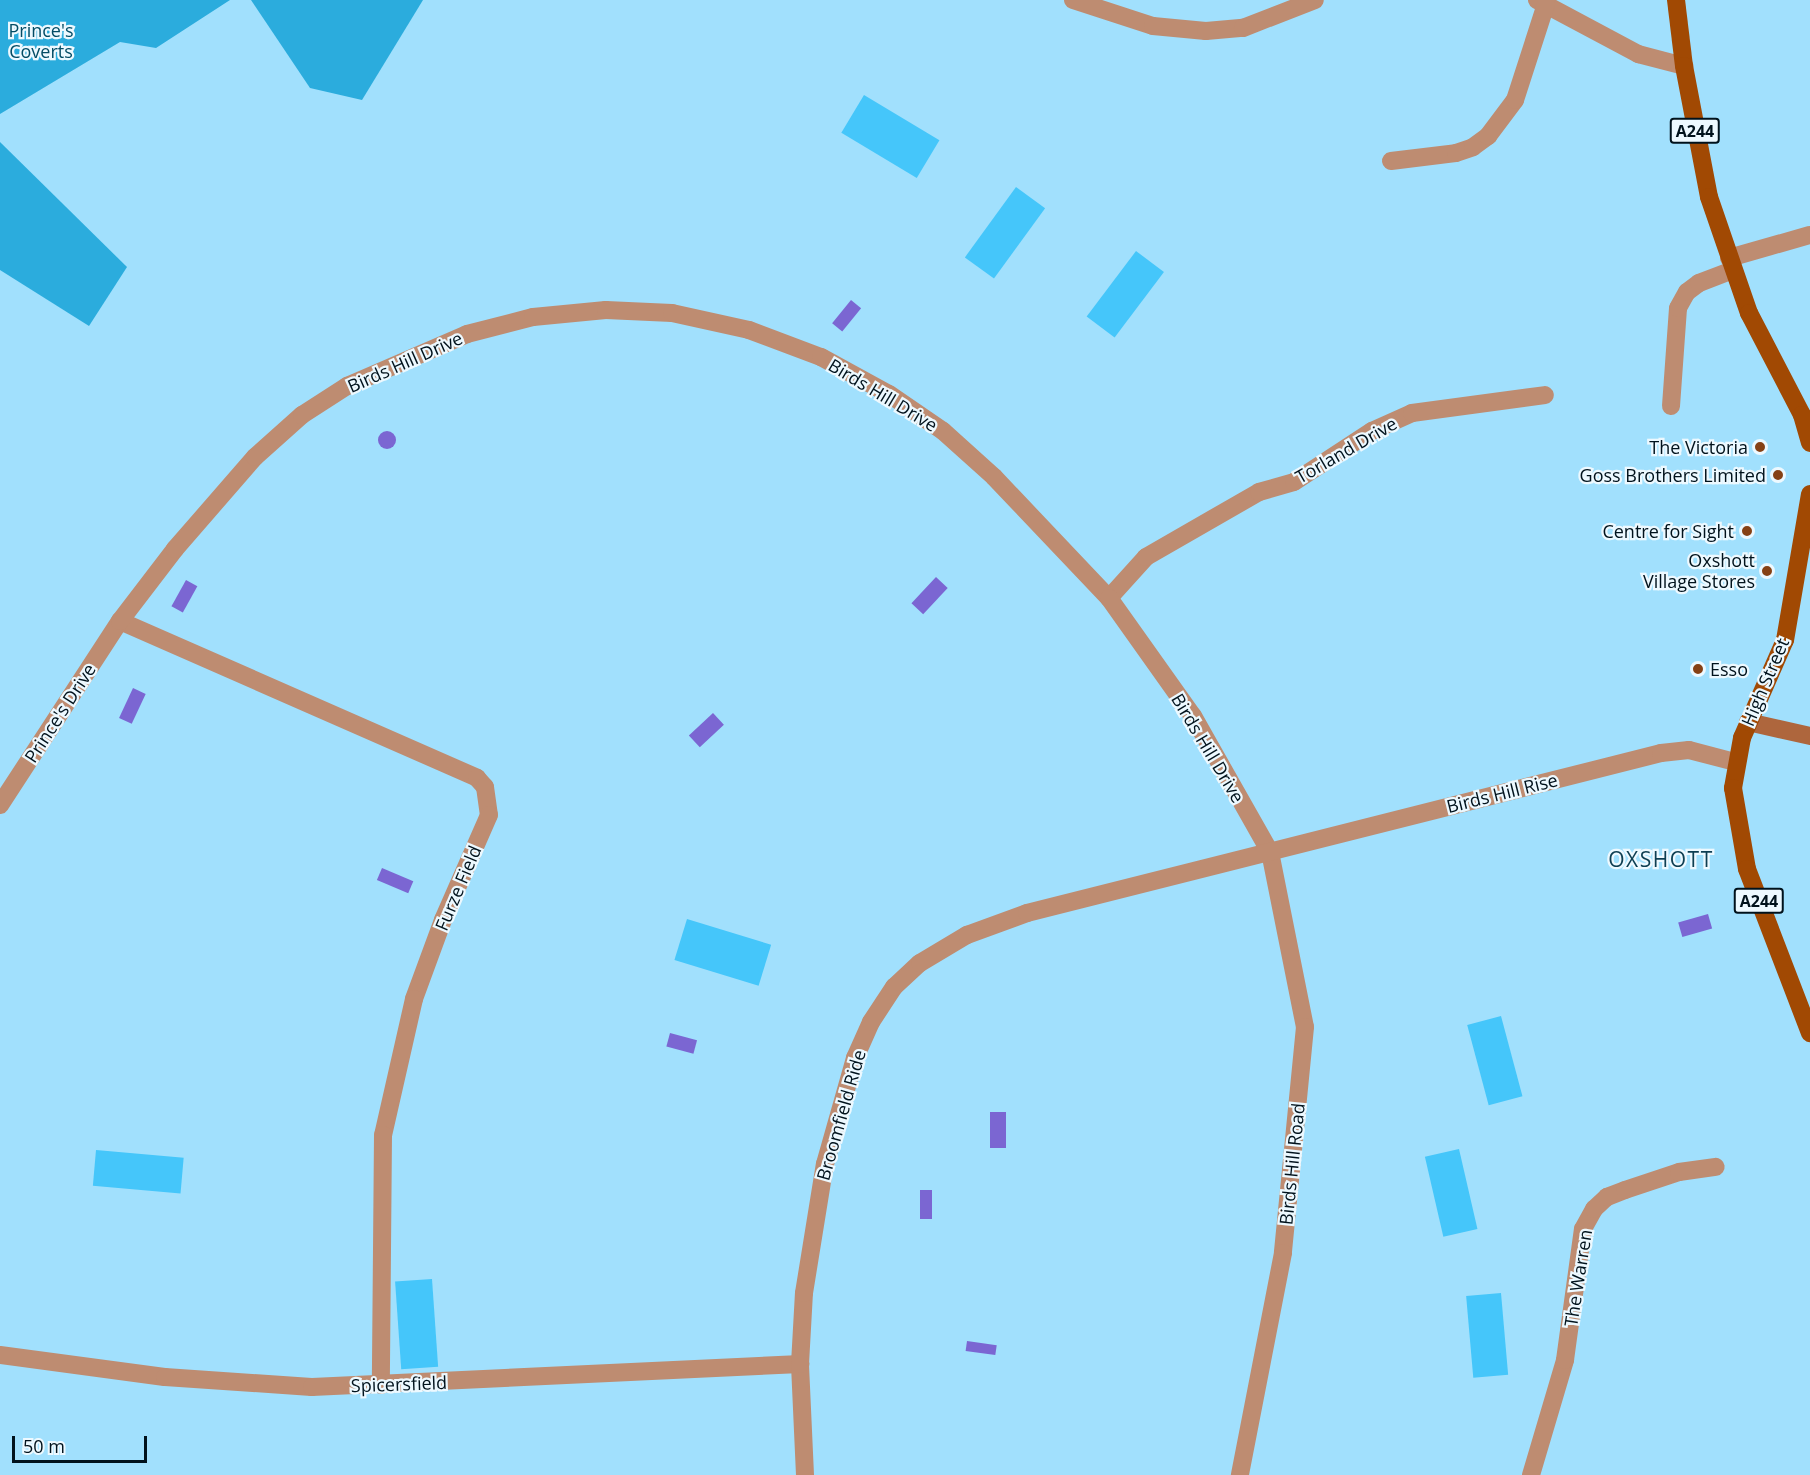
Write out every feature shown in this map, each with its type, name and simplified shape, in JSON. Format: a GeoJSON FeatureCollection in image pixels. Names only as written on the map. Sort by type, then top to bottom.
{"type":"FeatureCollection","features":[{"type":"Feature","properties":{"kind":"main road","name":"A244"},"geometry":{"type":"LineString","coordinates":[[1676,0],[1699,158],[1731,264],[1749,313],[1809,436]]}},
{"type":"Feature","properties":{"kind":"main road","name":"High Street"},"geometry":{"type":"LineString","coordinates":[[1735,762],[1748,722],[1785,640],[1810,494]]}},
{"type":"Feature","properties":{"kind":"main road","name":"A244"},"geometry":{"type":"LineString","coordinates":[[1735,762],[1733,788],[1747,869],[1810,1034]]}},
{"type":"Feature","properties":{"kind":"street"},"geometry":{"type":"LineString","coordinates":[[1073,0],[1153,26],[1206,31],[1243,28],[1315,0]]}},
{"type":"Feature","properties":{"kind":"street"},"geometry":{"type":"LineString","coordinates":[[1391,161],[1456,153],[1473,147],[1488,136],[1515,100],[1541,2],[1638,54],[1684,66]]}},
{"type":"Feature","properties":{"kind":"street"},"geometry":{"type":"LineString","coordinates":[[1671,406],[1678,308],[1687,292],[1731,264],[1810,235]]}},
{"type":"Feature","properties":{"kind":"street","name":"Birds Hill Drive"},"geometry":{"type":"LineString","coordinates":[[120,621],[255,457],[302,415],[347,386],[467,334],[533,317],[606,310],[672,313],[749,330],[820,357],[890,394],[943,431],[994,477],[1109,598],[1193,716],[1270,852]]}},
{"type":"Feature","properties":{"kind":"street","name":"Torland Drive"},"geometry":{"type":"LineString","coordinates":[[1109,598],[1146,557],[1260,492],[1294,482],[1372,431],[1412,413],[1545,395]]}},
{"type":"Feature","properties":{"kind":"street","name":"Prince's Drive"},"geometry":{"type":"LineString","coordinates":[[0,805],[120,621]]}},
{"type":"Feature","properties":{"kind":"street","name":"Furze Field"},"geometry":{"type":"LineString","coordinates":[[120,621],[477,778],[485,787],[489,815],[443,920],[414,999],[383,1135],[381,1385]]}},
{"type":"Feature","properties":{"kind":"street"},"geometry":{"type":"LineString","coordinates":[[1748,722],[1810,736]]}},
{"type":"Feature","properties":{"kind":"street","name":"Birds Hill Rise"},"geometry":{"type":"LineString","coordinates":[[1270,852],[1668,752],[1689,750],[1735,762]]}},
{"type":"Feature","properties":{"kind":"street","name":"Broomfield Ride"},"geometry":{"type":"LineString","coordinates":[[805,1475],[800,1364],[804,1293],[825,1164],[855,1058],[871,1022],[894,987],[920,963],[967,935],[1027,914],[1270,852]]}},
{"type":"Feature","properties":{"kind":"street","name":"Birds Hill Road"},"geometry":{"type":"LineString","coordinates":[[1240,1475],[1283,1253],[1305,1027],[1270,852]]}},
{"type":"Feature","properties":{"kind":"street","name":"The Warren"},"geometry":{"type":"LineString","coordinates":[[1531,1475],[1565,1360],[1583,1230],[1593,1209],[1607,1197],[1625,1190],[1678,1172],[1716,1167]]}},
{"type":"Feature","properties":{"kind":"street","name":"Spicersfield"},"geometry":{"type":"LineString","coordinates":[[0,1355],[234,1383],[381,1385],[800,1364]]}},
{"type":"Feature","properties":{"kind":"shaded area"},"geometry":{"type":"Polygon","coordinates":[[[864,95],[939,140],[917,178],[841,133],[864,95]]]}},
{"type":"Feature","properties":{"kind":"shaded area"},"geometry":{"type":"Polygon","coordinates":[[[1016,187],[1045,208],[994,279],[965,257],[1016,187]]]}},
{"type":"Feature","properties":{"kind":"shaded area"},"geometry":{"type":"Polygon","coordinates":[[[1136,251],[1164,272],[1115,338],[1087,316],[1136,251]]]}},
{"type":"Feature","properties":{"kind":"shaded area"},"geometry":{"type":"Polygon","coordinates":[[[851,300],[861,308],[842,331],[832,323],[851,300]]]}},
{"type":"Feature","properties":{"kind":"shaded area"},"geometry":{"type":"Polygon","coordinates":[[[387,431],[393,434],[396,440],[393,446],[387,449],[381,446],[378,440],[381,434],[387,431]]]}},
{"type":"Feature","properties":{"kind":"shaded area"},"geometry":{"type":"Polygon","coordinates":[[[936,577],[948,588],[923,614],[911,603],[936,577]]]}},
{"type":"Feature","properties":{"kind":"shaded area"},"geometry":{"type":"Polygon","coordinates":[[[186,580],[197,586],[183,613],[171,606],[186,580]]]}},
{"type":"Feature","properties":{"kind":"shaded area"},"geometry":{"type":"Polygon","coordinates":[[[133,688],[146,694],[132,724],[119,718],[133,688]]]}},
{"type":"Feature","properties":{"kind":"shaded area"},"geometry":{"type":"Polygon","coordinates":[[[713,713],[724,725],[700,747],[689,736],[713,713]]]}},
{"type":"Feature","properties":{"kind":"shaded area"},"geometry":{"type":"Polygon","coordinates":[[[382,868],[413,881],[408,893],[377,880],[382,868]]]}},
{"type":"Feature","properties":{"kind":"shaded area"},"geometry":{"type":"Polygon","coordinates":[[[1708,914],[1712,928],[1682,937],[1678,923],[1708,914]]]}},
{"type":"Feature","properties":{"kind":"shaded area"},"geometry":{"type":"Polygon","coordinates":[[[687,919],[771,945],[759,986],[674,960],[687,919]]]}},
{"type":"Feature","properties":{"kind":"shaded area"},"geometry":{"type":"Polygon","coordinates":[[[1501,1016],[1522,1096],[1489,1105],[1467,1025],[1501,1016]]]}},
{"type":"Feature","properties":{"kind":"shaded area"},"geometry":{"type":"Polygon","coordinates":[[[670,1033],[697,1040],[693,1054],[666,1047],[670,1033]]]}},
{"type":"Feature","properties":{"kind":"shaded area"},"geometry":{"type":"Polygon","coordinates":[[[990,1112],[1006,1112],[1006,1148],[990,1148],[990,1112]]]}},
{"type":"Feature","properties":{"kind":"shaded area"},"geometry":{"type":"Polygon","coordinates":[[[1459,1149],[1477,1229],[1443,1237],[1425,1157],[1459,1149]]]}},
{"type":"Feature","properties":{"kind":"shaded area"},"geometry":{"type":"Polygon","coordinates":[[[96,1150],[184,1158],[181,1194],[93,1186],[96,1150]]]}},
{"type":"Feature","properties":{"kind":"shaded area"},"geometry":{"type":"Polygon","coordinates":[[[920,1190],[932,1190],[932,1219],[920,1219],[920,1190]]]}},
{"type":"Feature","properties":{"kind":"shaded area"},"geometry":{"type":"Polygon","coordinates":[[[432,1279],[438,1367],[401,1369],[395,1282],[432,1279]]]}},
{"type":"Feature","properties":{"kind":"shaded area"},"geometry":{"type":"Polygon","coordinates":[[[1501,1293],[1508,1375],[1473,1378],[1466,1296],[1501,1293]]]}},
{"type":"Feature","properties":{"kind":"shaded area"},"geometry":{"type":"Polygon","coordinates":[[[967,1341],[997,1345],[995,1355],[966,1351],[967,1341]]]}},
{"type":"Feature","properties":{"kind":"green space","name":"Prince's Coverts"},"geometry":{"type":"Polygon","coordinates":[[[0,0],[230,0],[156,48],[120,42],[0,114],[0,0]]]}},
{"type":"Feature","properties":{"kind":"green space"},"geometry":{"type":"Polygon","coordinates":[[[251,0],[423,0],[362,100],[310,88],[251,0]]]}},
{"type":"Feature","properties":{"kind":"green space"},"geometry":{"type":"Polygon","coordinates":[[[0,142],[127,267],[89,326],[0,270],[0,142]]]}},
{"type":"Feature","properties":{"kind":"place","name":"The Victoria"},"geometry":{"type":"Point","coordinates":[1760,447]}},
{"type":"Feature","properties":{"kind":"place","name":"Goss Brothers Limited"},"geometry":{"type":"Point","coordinates":[1778,475]}},
{"type":"Feature","properties":{"kind":"place","name":"Centre for Sight"},"geometry":{"type":"Point","coordinates":[1747,531]}},
{"type":"Feature","properties":{"kind":"place","name":"Oxshott Village Stores"},"geometry":{"type":"Point","coordinates":[1767,571]}},
{"type":"Feature","properties":{"kind":"place","name":"Esso"},"geometry":{"type":"Point","coordinates":[1698,669]}},
{"type":"Feature","properties":{"kind":"district","name":"OXSHOTT"},"geometry":{"type":"Point","coordinates":[1661,859]}}]}
